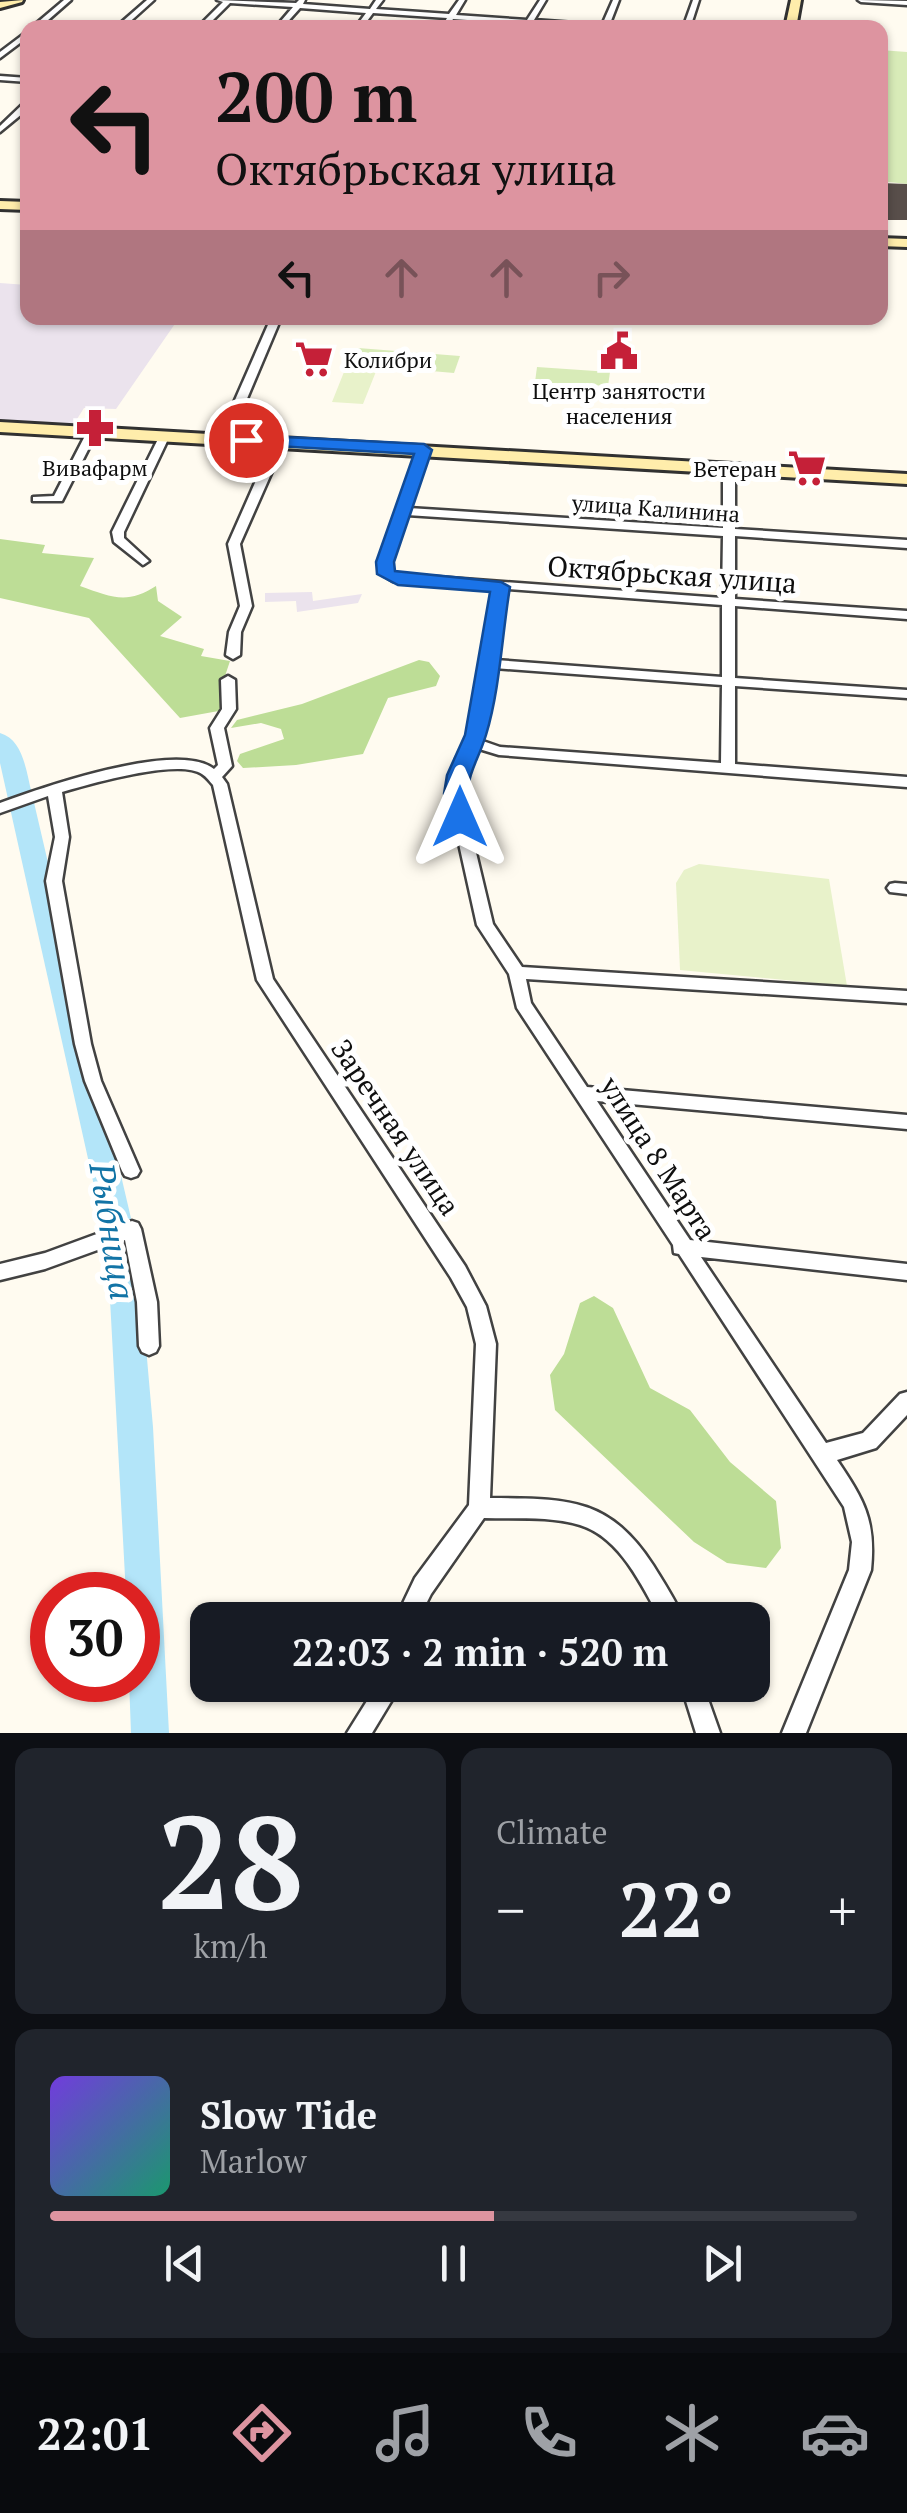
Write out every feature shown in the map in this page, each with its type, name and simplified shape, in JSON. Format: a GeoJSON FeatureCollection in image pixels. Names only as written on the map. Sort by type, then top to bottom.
{"type":"FeatureCollection","features":[{"type":"Feature","properties":{"kind":"street"},"geometry":{"type":"LineString","coordinates":[[44,20],[68,0]]}},
{"type":"Feature","properties":{"kind":"street"},"geometry":{"type":"LineString","coordinates":[[127,20],[151,0]]}},
{"type":"Feature","properties":{"kind":"street"},"geometry":{"type":"LineString","coordinates":[[220,0],[300,3],[480,20]]}},
{"type":"Feature","properties":{"kind":"street"},"geometry":{"type":"LineString","coordinates":[[208,20],[228,0]]}},
{"type":"Feature","properties":{"kind":"street"},"geometry":{"type":"LineString","coordinates":[[364,20],[380,0]]}},
{"type":"Feature","properties":{"kind":"street"},"geometry":{"type":"LineString","coordinates":[[450,20],[462,0]]}},
{"type":"Feature","properties":{"kind":"street"},"geometry":{"type":"LineString","coordinates":[[860,0],[907,3]]}},
{"type":"Feature","properties":{"kind":"street"},"geometry":{"type":"LineString","coordinates":[[0,56],[20,40]]}},
{"type":"Feature","properties":{"kind":"street"},"geometry":{"type":"LineString","coordinates":[[0,130],[20,111]]}},
{"type":"Feature","properties":{"kind":"street"},"geometry":{"type":"LineString","coordinates":[[224,439],[273,325]]}},
{"type":"Feature","properties":{"kind":"street"},"geometry":{"type":"LineString","coordinates":[[0,428],[907,480]]}},
{"type":"Feature","properties":{"kind":"street"},"geometry":{"type":"LineString","coordinates":[[38,499],[58,499],[92,432]]}},
{"type":"Feature","properties":{"kind":"street"},"geometry":{"type":"LineString","coordinates":[[142,561],[118,540],[118,532],[165,435]]}},
{"type":"Feature","properties":{"kind":"street"},"geometry":{"type":"LineString","coordinates":[[233,655],[235,632],[246,606],[245,585],[234,558],[236,533],[279,442]]}},
{"type":"Feature","properties":{"kind":"street","name":"Октябрьская улица"},"geometry":{"type":"LineString","coordinates":[[424,450],[385,562],[389,576],[907,614]]}},
{"type":"Feature","properties":{"kind":"street"},"geometry":{"type":"LineString","coordinates":[[728,769],[730,467]]}},
{"type":"Feature","properties":{"kind":"street","name":"улица Калинина"},"geometry":{"type":"LineString","coordinates":[[403,511],[907,544]]}},
{"type":"Feature","properties":{"kind":"street","name":"улица 8 Марта"},"geometry":{"type":"LineString","coordinates":[[501,587],[473,743],[462,759],[455,794],[485,926],[517,974],[523,1004],[854,1503],[863,1542],[860,1570],[794,1733]]}},
{"type":"Feature","properties":{"kind":"street"},"geometry":{"type":"LineString","coordinates":[[489,664],[907,694]]}},
{"type":"Feature","properties":{"kind":"street","name":"Заречная улица"},"geometry":{"type":"LineString","coordinates":[[228,680],[229,709],[218,728],[225,766],[217,780],[265,980],[458,1272],[476,1306],[486,1344],[479,1508]]}},
{"type":"Feature","properties":{"kind":"street"},"geometry":{"type":"LineString","coordinates":[[473,743],[499,751],[907,782]]}},
{"type":"Feature","properties":{"kind":"street"},"geometry":{"type":"LineString","coordinates":[[6,806],[47,790],[171,766],[206,768],[217,780]]}},
{"type":"Feature","properties":{"kind":"street"},"geometry":{"type":"LineString","coordinates":[[47,790],[62,837],[54,881],[83,1044],[92,1081],[131,1171]]}},
{"type":"Feature","properties":{"kind":"street"},"geometry":{"type":"LineString","coordinates":[[517,974],[907,998]]}},
{"type":"Feature","properties":{"kind":"street"},"geometry":{"type":"LineString","coordinates":[[582,1093],[907,1122]]}},
{"type":"Feature","properties":{"kind":"street"},"geometry":{"type":"LineString","coordinates":[[0,1272],[132,1229],[147,1302],[149,1346]]}},
{"type":"Feature","properties":{"kind":"street"},"geometry":{"type":"LineString","coordinates":[[681,1247],[907,1272]]}},
{"type":"Feature","properties":{"kind":"street"},"geometry":{"type":"LineString","coordinates":[[822,1454],[869,1441],[907,1401]]}},
{"type":"Feature","properties":{"kind":"street"},"geometry":{"type":"LineString","coordinates":[[415,1602],[479,1508],[585,1514],[617,1532],[639,1559],[663,1602]]}},
{"type":"Feature","properties":{"kind":"street"},"geometry":{"type":"LineString","coordinates":[[359,1733],[379,1702]]}},
{"type":"Feature","properties":{"kind":"street"},"geometry":{"type":"LineString","coordinates":[[698,1702],[708,1733]]}},
{"type":"Feature","properties":{"kind":"shaded area"},"geometry":{"type":"Polygon","coordinates":[[[0,283],[20,284],[20,325],[174,325],[116,409],[84,408],[72,427],[0,423],[0,283]]]}},
{"type":"Feature","properties":{"kind":"shaded area"},"geometry":{"type":"Polygon","coordinates":[[[312,592],[313,601],[362,594],[358,603],[297,612],[296,601],[265,602],[265,593],[312,592]]]}},
{"type":"Feature","properties":{"kind":"green space"},"geometry":{"type":"Polygon","coordinates":[[[888,51],[907,52],[907,184],[888,182],[888,51]]]}},
{"type":"Feature","properties":{"kind":"green space"},"geometry":{"type":"Polygon","coordinates":[[[358,348],[460,356],[454,373],[351,364],[358,348]]]}},
{"type":"Feature","properties":{"kind":"green space"},"geometry":{"type":"Polygon","coordinates":[[[346,367],[377,369],[363,404],[332,402],[346,367]]]}},
{"type":"Feature","properties":{"kind":"green space"},"geometry":{"type":"Polygon","coordinates":[[[537,367],[610,372],[608,386],[535,382],[537,367]]]}},
{"type":"Feature","properties":{"kind":"green space"},"geometry":{"type":"Polygon","coordinates":[[[0,539],[45,545],[42,553],[94,558],[80,586],[101,593],[136,596],[156,586],[158,601],[182,617],[160,636],[204,649],[201,656],[230,661],[221,688],[224,710],[180,718],[89,618],[0,598],[0,539]]]}},
{"type":"Feature","properties":{"kind":"green space"},"geometry":{"type":"Polygon","coordinates":[[[419,660],[429,662],[440,676],[436,686],[388,698],[363,754],[296,765],[243,768],[237,761],[240,754],[284,739],[281,729],[261,723],[231,728],[237,720],[302,704],[419,660]]]}},
{"type":"Feature","properties":{"kind":"green space"},"geometry":{"type":"Polygon","coordinates":[[[699,864],[829,879],[847,986],[680,970],[676,883],[684,870],[699,864]]]}},
{"type":"Feature","properties":{"kind":"green space"},"geometry":{"type":"Polygon","coordinates":[[[594,1296],[613,1308],[650,1388],[690,1410],[730,1462],[776,1501],[781,1548],[766,1568],[727,1563],[694,1542],[555,1410],[550,1375],[564,1354],[580,1303],[594,1296]]]}},
{"type":"Feature","properties":{"kind":"building"},"geometry":{"type":"Polygon","coordinates":[[[888,183],[907,184],[907,220],[888,220],[888,183]]]}},
{"type":"Feature","properties":{"kind":"waterway","name":"Рыбница"},"geometry":{"type":"LineString","coordinates":[[0,740],[7,746],[20,794],[122,1244],[136,1427],[150,1733]]}},
{"type":"Feature","properties":{"kind":"place","name":"Центр занятости населения"},"geometry":{"type":"Point","coordinates":[619,351]}},
{"type":"Feature","properties":{"kind":"place","name":"Колибри"},"geometry":{"type":"Point","coordinates":[314,359]}},
{"type":"Feature","properties":{"kind":"place","name":"Вивафарм"},"geometry":{"type":"Point","coordinates":[95,428]}},
{"type":"Feature","properties":{"kind":"place","name":"Ветеран"},"geometry":{"type":"Point","coordinates":[807,468]}},
{"type":"Feature","properties":{"kind":"route"},"geometry":{"type":"LineString","coordinates":[[246,440],[424,450],[385,562],[386,574],[398,579],[501,587],[476,735],[457,775],[455,794],[460,817]]}}]}
